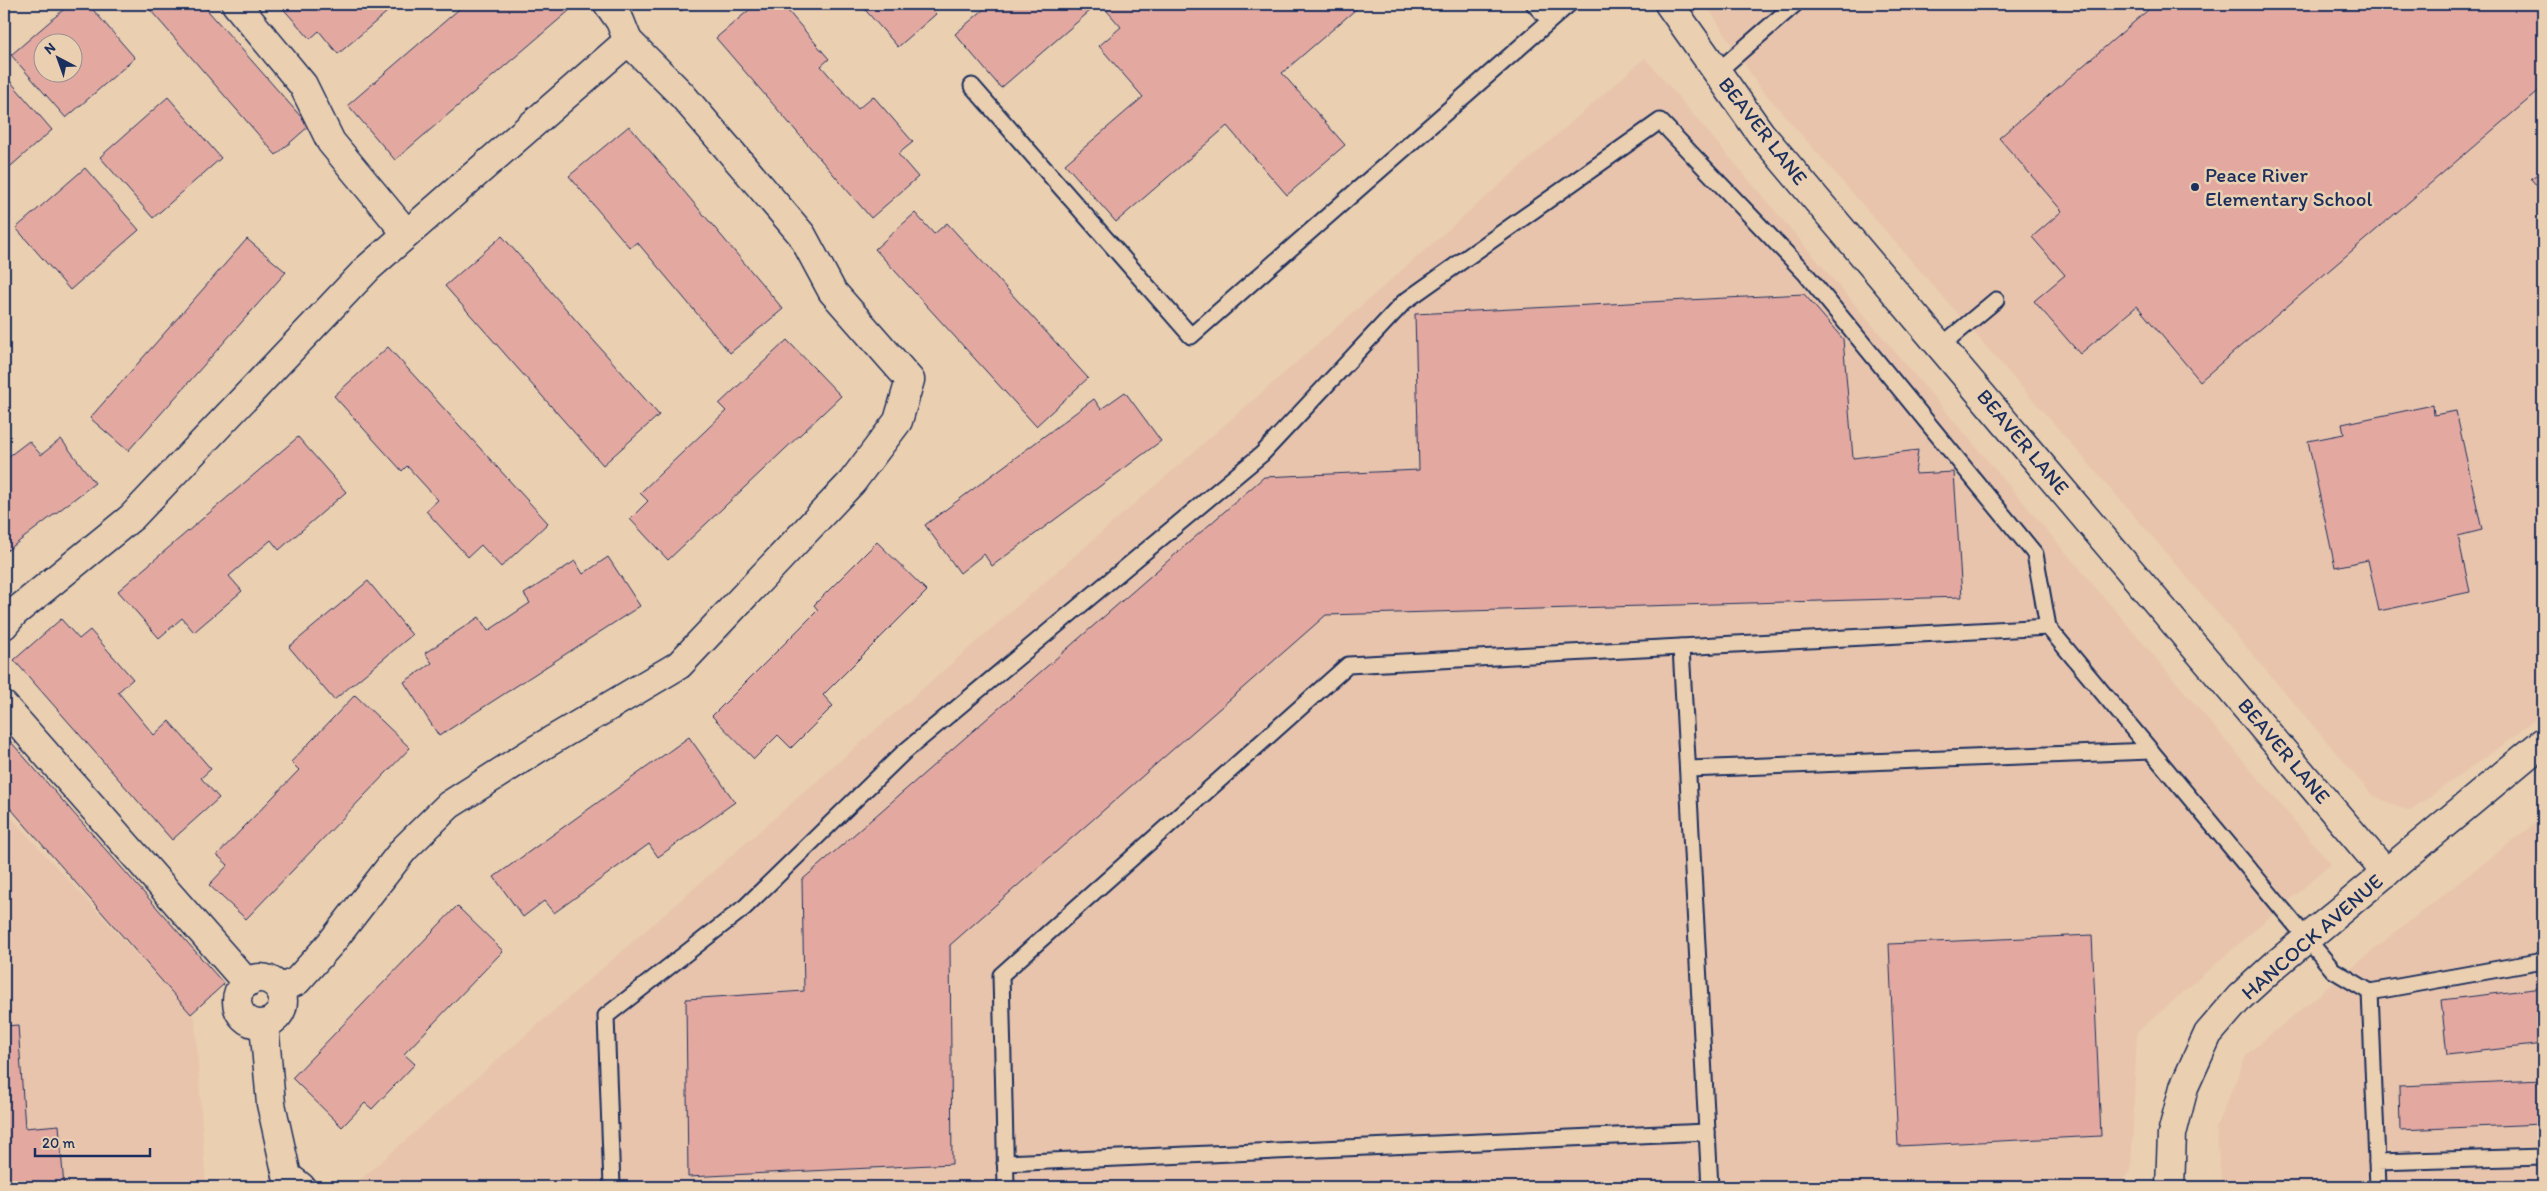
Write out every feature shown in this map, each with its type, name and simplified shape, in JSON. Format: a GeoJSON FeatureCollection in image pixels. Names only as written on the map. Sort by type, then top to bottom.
{"type":"FeatureCollection","features":[{"type":"Feature","properties":{"kind":"street"},"geometry":{"type":"LineString","coordinates":[[236,4],[303,85],[331,142],[407,234]]}},
{"type":"Feature","properties":{"kind":"street"},"geometry":{"type":"LineString","coordinates":[[280,989],[297,981],[303,975],[331,943],[404,849],[449,805],[537,749],[680,665],[852,482],[898,421],[910,380],[832,291],[802,234],[682,95],[628,41],[620,21],[608,4]]}},
{"type":"Feature","properties":{"kind":"street","name":"BEAVER LANE"},"geometry":{"type":"LineString","coordinates":[[1669,4],[1761,134],[2386,872]]}},
{"type":"Feature","properties":{"kind":"street"},"geometry":{"type":"LineString","coordinates":[[4,625],[14,613],[132,518],[368,268],[628,41]]}},
{"type":"Feature","properties":{"kind":"street"},"geometry":{"type":"LineString","coordinates":[[4,706],[246,983]]}},
{"type":"Feature","properties":{"kind":"street","name":"HANCOCK AVENUE"},"geometry":{"type":"LineString","coordinates":[[2170,1187],[2175,1125],[2184,1087],[2208,1034],[2240,998],[2307,938],[2543,742]]}},
{"type":"Feature","properties":{"kind":"street"},"geometry":{"type":"LineString","coordinates":[[261,978],[268,980],[280,989],[283,1003],[281,1010],[271,1022],[264,1024],[249,1021],[239,1010],[238,995],[246,983],[261,978]]}},
{"type":"Feature","properties":{"kind":"street"},"geometry":{"type":"LineString","coordinates":[[264,1024],[271,1104],[290,1183]]}},
{"type":"Feature","properties":{"kind":"lane"},"geometry":{"type":"LineString","coordinates":[[1534,4],[1549,20]]}},
{"type":"Feature","properties":{"kind":"lane"},"geometry":{"type":"LineString","coordinates":[[972,86],[1191,336],[1568,4]]}},
{"type":"Feature","properties":{"kind":"lane"},"geometry":{"type":"LineString","coordinates":[[1716,72],[1795,4]]}},
{"type":"Feature","properties":{"kind":"lane"},"geometry":{"type":"LineString","coordinates":[[612,1187],[606,1016],[745,907],[903,753],[1262,454],[1404,302],[1660,121],[1805,273],[2035,554],[2048,628],[2333,970],[2370,992],[2543,961]]}},
{"type":"Feature","properties":{"kind":"lane"},"geometry":{"type":"LineString","coordinates":[[1941,346],[1996,300]]}},
{"type":"Feature","properties":{"kind":"lane"},"geometry":{"type":"LineString","coordinates":[[1006,1187],[1001,975],[1348,665],[2048,628]]}},
{"type":"Feature","properties":{"kind":"lane"},"geometry":{"type":"LineString","coordinates":[[1681,647],[1710,1187]]}},
{"type":"Feature","properties":{"kind":"lane"},"geometry":{"type":"LineString","coordinates":[[1688,769],[2151,751]]}},
{"type":"Feature","properties":{"kind":"lane"},"geometry":{"type":"LineString","coordinates":[[2370,992],[2378,1187]]}},
{"type":"Feature","properties":{"kind":"lane"},"geometry":{"type":"LineString","coordinates":[[1005,1163],[1707,1132]]}},
{"type":"Feature","properties":{"kind":"lane"},"geometry":{"type":"LineString","coordinates":[[2377,1162],[2543,1157]]}},
{"type":"Feature","properties":{"kind":"shaded area","name":"Peace River Elementary School"},"geometry":{"type":"Polygon","coordinates":[[[1715,4],[2543,4],[2543,713],[2507,742],[2409,811],[2372,795],[2157,542],[1758,85],[1709,9],[1715,4]]]}},
{"type":"Feature","properties":{"kind":"shaded area"},"geometry":{"type":"Polygon","coordinates":[[[1645,58],[2331,864],[2137,1032],[2131,1171],[2115,1187],[352,1187],[1645,58]]]}},
{"type":"Feature","properties":{"kind":"shaded area"},"geometry":{"type":"Polygon","coordinates":[[[4,810],[195,1018],[206,1187],[4,1187],[4,810]]]}},
{"type":"Feature","properties":{"kind":"shaded area"},"geometry":{"type":"Polygon","coordinates":[[[2543,817],[2543,1187],[2222,1187],[2216,1127],[2247,1054],[2393,934],[2543,817]]]}},
{"type":"Feature","properties":{"kind":"building"},"geometry":{"type":"Polygon","coordinates":[[[70,4],[88,4],[135,58],[66,118],[35,82],[82,82],[82,32],[38,32],[70,4]]]}},
{"type":"Feature","properties":{"kind":"building"},"geometry":{"type":"Polygon","coordinates":[[[145,4],[202,4],[309,126],[276,155],[145,4]]]}},
{"type":"Feature","properties":{"kind":"building"},"geometry":{"type":"Polygon","coordinates":[[[279,4],[380,4],[387,12],[338,54],[319,31],[310,39],[279,4]]]}},
{"type":"Feature","properties":{"kind":"building"},"geometry":{"type":"Polygon","coordinates":[[[465,4],[577,4],[395,160],[348,105],[465,4]]]}},
{"type":"Feature","properties":{"kind":"building"},"geometry":{"type":"Polygon","coordinates":[[[676,4],[691,4],[681,11],[676,4]]]}},
{"type":"Feature","properties":{"kind":"building"},"geometry":{"type":"Polygon","coordinates":[[[756,4],[782,4],[829,59],[821,66],[858,109],[873,96],[913,142],[898,154],[918,177],[871,218],[716,38],[756,4]]]}},
{"type":"Feature","properties":{"kind":"building"},"geometry":{"type":"Polygon","coordinates":[[[860,4],[927,4],[936,14],[898,47],[860,4]]]}},
{"type":"Feature","properties":{"kind":"building"},"geometry":{"type":"Polygon","coordinates":[[[990,4],[1098,4],[1001,88],[955,34],[990,4]]]}},
{"type":"Feature","properties":{"kind":"building"},"geometry":{"type":"Polygon","coordinates":[[[1101,4],[1362,4],[1282,73],[1345,145],[1287,195],[1227,126],[1116,222],[1065,164],[1143,97],[1099,46],[1121,27],[1101,4]]]}},
{"type":"Feature","properties":{"kind":"building"},"geometry":{"type":"Polygon","coordinates":[[[2155,4],[2543,4],[2543,87],[2200,381],[2137,306],[2080,354],[2034,301],[2065,275],[2032,237],[2062,211],[1999,138],[2155,4]]]}},
{"type":"Feature","properties":{"kind":"building"},"geometry":{"type":"Polygon","coordinates":[[[32,37],[32,79],[11,55],[32,37]]]}},
{"type":"Feature","properties":{"kind":"building"},"geometry":{"type":"Polygon","coordinates":[[[4,74],[52,130],[4,172],[4,74]]]}},
{"type":"Feature","properties":{"kind":"building"},"geometry":{"type":"Polygon","coordinates":[[[168,97],[221,158],[153,218],[100,157],[168,97]]]}},
{"type":"Feature","properties":{"kind":"building"},"geometry":{"type":"Polygon","coordinates":[[[629,126],[783,309],[730,353],[637,242],[630,248],[569,176],[629,126]]]}},
{"type":"Feature","properties":{"kind":"building"},"geometry":{"type":"Polygon","coordinates":[[[85,168],[139,230],[70,290],[16,228],[85,168]]]}},
{"type":"Feature","properties":{"kind":"building"},"geometry":{"type":"Polygon","coordinates":[[[2543,169],[2543,193],[2531,179],[2543,169]]]}},
{"type":"Feature","properties":{"kind":"building"},"geometry":{"type":"Polygon","coordinates":[[[915,213],[934,234],[947,223],[1088,378],[1036,426],[875,249],[915,213]]]}},
{"type":"Feature","properties":{"kind":"building"},"geometry":{"type":"Polygon","coordinates":[[[502,236],[659,415],[603,465],[445,286],[502,236]]]}},
{"type":"Feature","properties":{"kind":"building"},"geometry":{"type":"Polygon","coordinates":[[[247,239],[286,272],[128,451],[90,418],[247,239]]]}},
{"type":"Feature","properties":{"kind":"building"},"geometry":{"type":"Polygon","coordinates":[[[1804,294],[1843,339],[1853,458],[1918,450],[1915,474],[1954,472],[1962,597],[1326,615],[950,945],[952,1164],[688,1177],[686,999],[804,991],[802,880],[1264,477],[1419,470],[1415,314],[1804,294]]]}},
{"type":"Feature","properties":{"kind":"building"},"geometry":{"type":"Polygon","coordinates":[[[787,340],[841,396],[668,560],[630,519],[648,501],[640,493],[726,411],[719,404],[787,340]]]}},
{"type":"Feature","properties":{"kind":"building"},"geometry":{"type":"Polygon","coordinates":[[[388,347],[548,523],[501,567],[481,545],[468,557],[426,511],[438,500],[407,466],[402,471],[334,396],[388,347]]]}},
{"type":"Feature","properties":{"kind":"building"},"geometry":{"type":"Polygon","coordinates":[[[1125,392],[1161,441],[992,566],[984,554],[960,573],[925,525],[1094,399],[1101,409],[1125,392]]]}},
{"type":"Feature","properties":{"kind":"building"},"geometry":{"type":"Polygon","coordinates":[[[2433,405],[2434,415],[2456,411],[2482,530],[2458,536],[2470,592],[2379,611],[2368,560],[2335,567],[2308,441],[2344,434],[2342,424],[2433,405]]]}},
{"type":"Feature","properties":{"kind":"building"},"geometry":{"type":"Polygon","coordinates":[[[298,437],[346,492],[279,550],[271,540],[229,576],[242,591],[194,632],[182,618],[159,638],[118,591],[298,437]]]}},
{"type":"Feature","properties":{"kind":"building"},"geometry":{"type":"Polygon","coordinates":[[[61,439],[95,483],[4,553],[4,460],[29,441],[41,455],[61,439]]]}},
{"type":"Feature","properties":{"kind":"building"},"geometry":{"type":"Polygon","coordinates":[[[877,542],[927,591],[823,695],[833,706],[791,748],[778,735],[754,759],[712,716],[818,610],[814,605],[877,542]]]}},
{"type":"Feature","properties":{"kind":"building"},"geometry":{"type":"Polygon","coordinates":[[[608,557],[640,606],[439,736],[404,682],[432,663],[425,653],[479,617],[488,631],[530,603],[524,594],[575,561],[583,574],[608,557]]]}},
{"type":"Feature","properties":{"kind":"building"},"geometry":{"type":"Polygon","coordinates":[[[368,581],[412,635],[334,700],[289,647],[368,581]]]}},
{"type":"Feature","properties":{"kind":"building"},"geometry":{"type":"Polygon","coordinates":[[[61,619],[79,639],[90,630],[133,679],[118,692],[154,735],[169,721],[211,769],[201,778],[219,798],[172,840],[14,660],[61,619]]]}},
{"type":"Feature","properties":{"kind":"building"},"geometry":{"type":"Polygon","coordinates":[[[355,695],[410,748],[246,919],[209,885],[228,865],[217,855],[299,770],[291,762],[355,695]]]}},
{"type":"Feature","properties":{"kind":"building"},"geometry":{"type":"Polygon","coordinates":[[[4,734],[224,984],[191,1014],[4,801],[4,734]]]}},
{"type":"Feature","properties":{"kind":"building"},"geometry":{"type":"Polygon","coordinates":[[[689,737],[735,802],[658,857],[649,844],[554,913],[544,901],[523,917],[494,877],[689,737]]]}},
{"type":"Feature","properties":{"kind":"building"},"geometry":{"type":"Polygon","coordinates":[[[457,906],[503,951],[404,1054],[415,1064],[372,1109],[365,1103],[342,1127],[292,1078],[457,906]]]}},
{"type":"Feature","properties":{"kind":"building"},"geometry":{"type":"Polygon","coordinates":[[[2092,935],[2101,1136],[1898,1146],[1889,944],[2092,935]]]}},
{"type":"Feature","properties":{"kind":"building"},"geometry":{"type":"Polygon","coordinates":[[[2543,988],[2543,1044],[2447,1055],[2441,1000],[2543,988]]]}},
{"type":"Feature","properties":{"kind":"building"},"geometry":{"type":"Polygon","coordinates":[[[18,1025],[25,1128],[59,1125],[64,1187],[4,1187],[4,1026],[18,1025]]]}},
{"type":"Feature","properties":{"kind":"building"},"geometry":{"type":"Polygon","coordinates":[[[2543,1080],[2543,1124],[2400,1130],[2399,1086],[2543,1080]]]}},
{"type":"Feature","properties":{"kind":"place","name":"Peace River Elementary School"},"geometry":{"type":"Point","coordinates":[2195,187]}}]}
